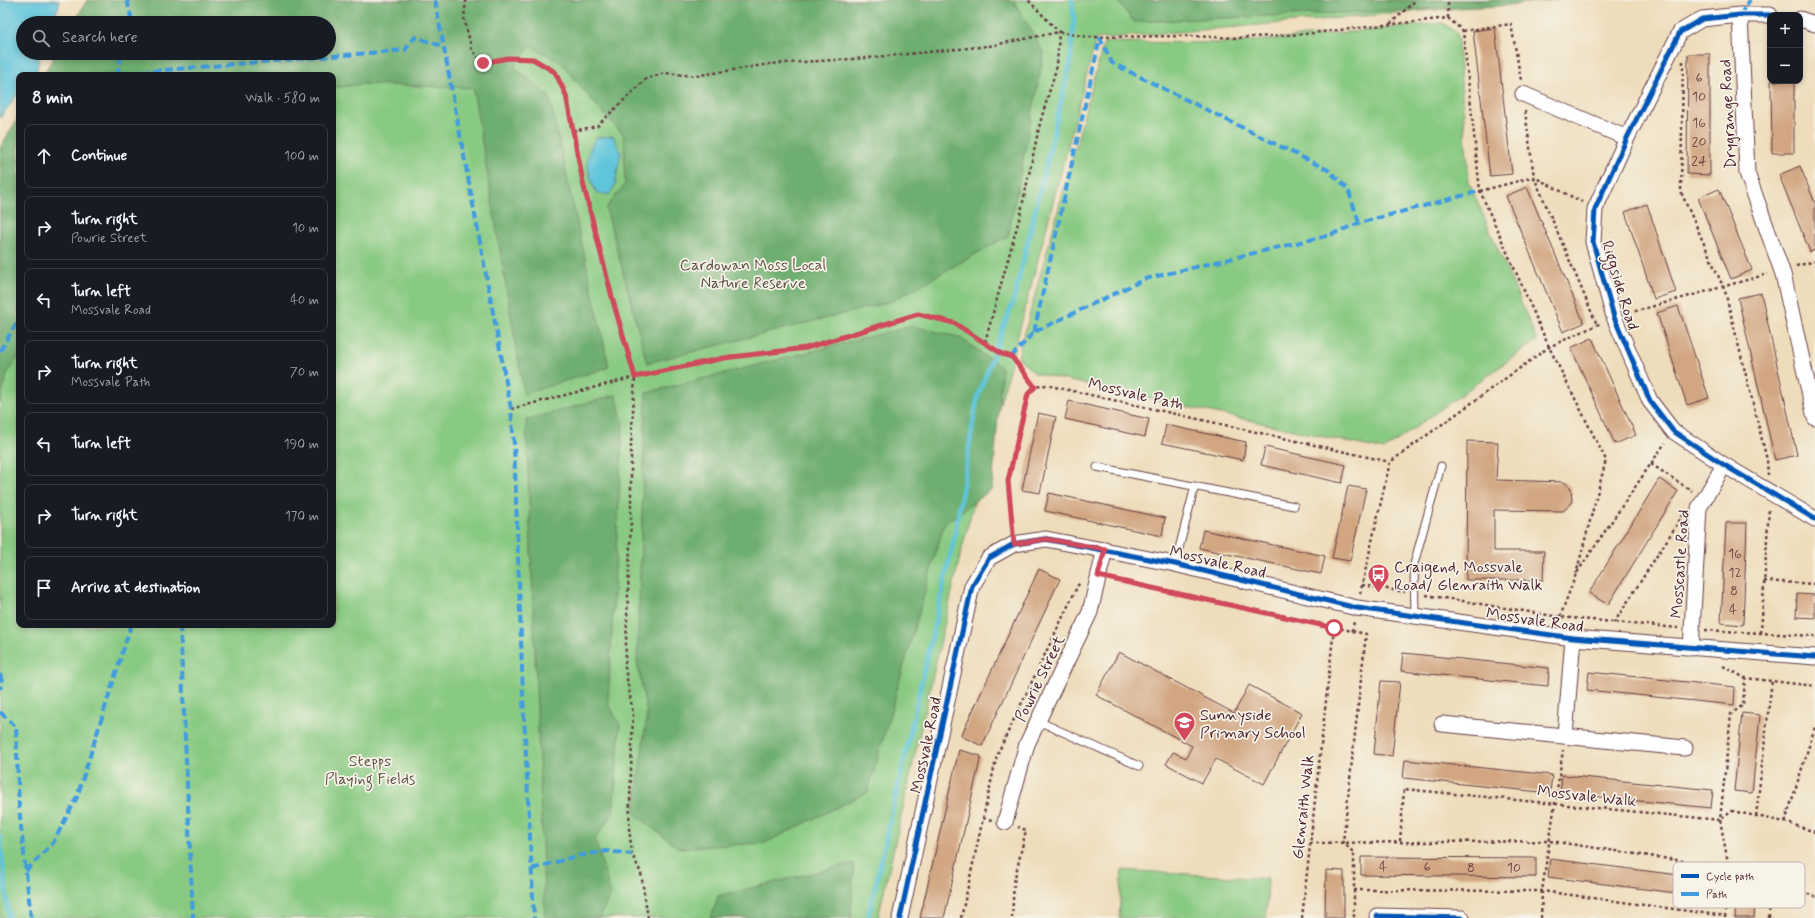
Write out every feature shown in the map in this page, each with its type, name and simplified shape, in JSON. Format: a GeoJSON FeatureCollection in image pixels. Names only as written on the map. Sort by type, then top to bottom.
{"type":"FeatureCollection","features":[{"type":"Feature","properties":{"kind":"street","name":"Riggside Road"},"geometry":{"type":"LineString","coordinates":[[1767,15],[1740,15],[1702,19],[1680,32],[1627,138],[1595,209],[1593,242],[1614,317],[1650,401],[1673,431],[1724,465],[1815,519]]}},
{"type":"Feature","properties":{"kind":"street","name":"Drygrange Road"},"geometry":{"type":"LineString","coordinates":[[1740,15],[1747,173],[1782,270],[1815,418]]}},
{"type":"Feature","properties":{"kind":"street"},"geometry":{"type":"LineString","coordinates":[[1803,20],[1815,24]]}},
{"type":"Feature","properties":{"kind":"street"},"geometry":{"type":"LineString","coordinates":[[1523,94],[1627,138]]}},
{"type":"Feature","properties":{"kind":"street","name":"Mosscastle Road"},"geometry":{"type":"LineString","coordinates":[[1691,648],[1699,508],[1724,465]]}},
{"type":"Feature","properties":{"kind":"street","name":"Mossvale Road"},"geometry":{"type":"LineString","coordinates":[[900,918],[972,586],[989,558],[1014,544],[1046,539],[1105,549],[1175,564],[1357,608],[1573,638],[1815,657]]}},
{"type":"Feature","properties":{"kind":"street","name":"Powrie Street"},"geometry":{"type":"LineString","coordinates":[[1005,822],[1027,744],[1090,612],[1105,549]]}},
{"type":"Feature","properties":{"kind":"street"},"geometry":{"type":"LineString","coordinates":[[1565,736],[1573,638]]}},
{"type":"Feature","properties":{"kind":"street"},"geometry":{"type":"LineString","coordinates":[[1442,724],[1685,748]]}},
{"type":"Feature","properties":{"kind":"street"},"geometry":{"type":"LineString","coordinates":[[1376,916],[1462,918]]}},
{"type":"Feature","properties":{"kind":"lane"},"geometry":{"type":"LineString","coordinates":[[1415,616],[1414,564],[1441,466]]}},
{"type":"Feature","properties":{"kind":"lane"},"geometry":{"type":"LineString","coordinates":[[1097,467],[1294,506]]}},
{"type":"Feature","properties":{"kind":"lane"},"geometry":{"type":"LineString","coordinates":[[1175,564],[1195,486]]}},
{"type":"Feature","properties":{"kind":"lane"},"geometry":{"type":"LineString","coordinates":[[1038,720],[1139,766]]}},
{"type":"Feature","properties":{"kind":"path"},"geometry":{"type":"LineString","coordinates":[[466,0],[464,18],[472,50],[483,63],[508,58],[533,59],[555,72],[566,95],[584,187],[613,301],[635,377],[631,445],[631,520],[625,667],[633,714],[629,828],[632,854],[641,873],[648,918]]}},
{"type":"Feature","properties":{"kind":"path"},"geometry":{"type":"LineString","coordinates":[[985,342],[1020,216],[1040,123],[1058,66],[1059,32],[1028,0]]}},
{"type":"Feature","properties":{"kind":"path"},"geometry":{"type":"LineString","coordinates":[[1390,24],[1416,0]]}},
{"type":"Feature","properties":{"kind":"path"},"geometry":{"type":"LineString","coordinates":[[1448,0],[1448,18]]}},
{"type":"Feature","properties":{"kind":"path"},"geometry":{"type":"LineString","coordinates":[[573,131],[597,126],[646,79],[666,74],[695,76],[770,64],[867,58],[989,46],[1059,32],[1087,37],[1189,36],[1236,38],[1304,34],[1448,18],[1463,31],[1480,191],[1548,347],[1606,460],[1576,574],[1560,617]]}},
{"type":"Feature","properties":{"kind":"path"},"geometry":{"type":"LineString","coordinates":[[1463,31],[1511,24],[1523,94],[1534,177],[1597,325]]}},
{"type":"Feature","properties":{"kind":"path"},"geometry":{"type":"LineString","coordinates":[[1672,48],[1683,55],[1681,192],[1723,287],[1767,460],[1770,492],[1760,633]]}},
{"type":"Feature","properties":{"kind":"path"},"geometry":{"type":"LineString","coordinates":[[1480,191],[1534,177],[1595,209]]}},
{"type":"Feature","properties":{"kind":"path"},"geometry":{"type":"LineString","coordinates":[[1352,631],[1390,462],[1548,347],[1614,317],[1815,261]]}},
{"type":"Feature","properties":{"kind":"path"},"geometry":{"type":"LineString","coordinates":[[511,409],[635,377],[724,358],[806,348],[918,314],[954,323],[1002,354],[1012,357],[1035,387],[1028,394],[1008,481],[1014,544]]}},
{"type":"Feature","properties":{"kind":"path"},"geometry":{"type":"LineString","coordinates":[[1576,574],[1673,431]]}},
{"type":"Feature","properties":{"kind":"path"},"geometry":{"type":"LineString","coordinates":[[1651,464],[1696,494]]}},
{"type":"Feature","properties":{"kind":"path"},"geometry":{"type":"LineString","coordinates":[[1614,623],[1684,513]]}},
{"type":"Feature","properties":{"kind":"path"},"geometry":{"type":"LineString","coordinates":[[961,918],[997,755],[1078,585],[1098,576],[1366,634],[1343,842]]}},
{"type":"Feature","properties":{"kind":"path"},"geometry":{"type":"LineString","coordinates":[[1764,581],[1815,584]]}},
{"type":"Feature","properties":{"kind":"path"},"geometry":{"type":"LineString","coordinates":[[1362,585],[1560,617],[1692,630],[1815,636]]}},
{"type":"Feature","properties":{"kind":"path"},"geometry":{"type":"LineString","coordinates":[[1718,663],[1745,678],[1815,686]]}},
{"type":"Feature","properties":{"kind":"path"},"geometry":{"type":"LineString","coordinates":[[1728,862],[1720,820],[1731,714],[1743,705],[1745,678]]}},
{"type":"Feature","properties":{"kind":"path"},"geometry":{"type":"LineString","coordinates":[[1756,816],[1772,680]]}},
{"type":"Feature","properties":{"kind":"path"},"geometry":{"type":"LineString","coordinates":[[1785,822],[1815,726]]}},
{"type":"Feature","properties":{"kind":"path"},"geometry":{"type":"LineString","coordinates":[[1541,918],[1542,890],[1565,736]]}},
{"type":"Feature","properties":{"kind":"path"},"geometry":{"type":"LineString","coordinates":[[1720,820],[1732,810],[1785,822],[1815,832]]}},
{"type":"Feature","properties":{"kind":"path"},"geometry":{"type":"LineString","coordinates":[[983,818],[1005,822],[1026,830],[1014,882],[1012,918]]}},
{"type":"Feature","properties":{"kind":"path"},"geometry":{"type":"LineString","coordinates":[[1310,843],[1400,841],[1550,841],[1689,862]]}},
{"type":"Feature","properties":{"kind":"path"},"geometry":{"type":"LineString","coordinates":[[1343,842],[1354,853],[1354,918]]}},
{"type":"Feature","properties":{"kind":"path"},"geometry":{"type":"LineString","coordinates":[[1354,890],[1542,890],[1725,917]]}},
{"type":"Feature","properties":{"kind":"path"},"geometry":{"type":"LineString","coordinates":[[1805,892],[1815,896]]}},
{"type":"Feature","properties":{"kind":"path"},"geometry":{"type":"LineString","coordinates":[[1769,918],[1770,908]]}},
{"type":"Feature","properties":{"kind":"green space"},"geometry":{"type":"Polygon","coordinates":[[[87,0],[1013,0],[1044,53],[1008,236],[890,302],[647,363],[606,208],[625,184],[624,135],[594,103],[561,62],[530,46],[514,67],[549,96],[609,367],[524,394],[473,88],[362,84],[336,88],[336,72],[45,72],[52,60],[336,60],[336,16],[78,16],[87,0]]]}},
{"type":"Feature","properties":{"kind":"green space","name":"Cardowan Moss Local Nature Reserve"},"geometry":{"type":"Polygon","coordinates":[[[124,0],[1551,0],[1096,39],[961,552],[878,918],[0,918],[0,202],[16,189],[16,628],[336,628],[336,72],[332,72],[330,60],[336,60],[336,16],[267,16],[124,0]]]}},
{"type":"Feature","properties":{"kind":"green space"},"geometry":{"type":"Polygon","coordinates":[[[1117,0],[1557,0],[1499,6],[1134,22],[1117,0]]]}},
{"type":"Feature","properties":{"kind":"green space"},"geometry":{"type":"Polygon","coordinates":[[[1443,23],[1457,33],[1469,182],[1537,340],[1384,450],[1034,373],[1018,357],[1104,42],[1233,43],[1443,23]]]}},
{"type":"Feature","properties":{"kind":"green space"},"geometry":{"type":"Polygon","coordinates":[[[16,121],[16,360],[7,374],[0,403],[0,148],[16,121]]]}},
{"type":"Feature","properties":{"kind":"green space"},"geometry":{"type":"Polygon","coordinates":[[[912,326],[959,337],[1002,368],[992,489],[944,524],[868,792],[765,843],[678,848],[634,813],[647,714],[637,661],[646,393],[912,326]]]}},
{"type":"Feature","properties":{"kind":"green space"},"geometry":{"type":"Polygon","coordinates":[[[616,395],[623,423],[608,703],[620,725],[613,814],[595,839],[611,894],[599,918],[545,918],[526,420],[616,395]]]}},
{"type":"Feature","properties":{"kind":"green space"},"geometry":{"type":"Polygon","coordinates":[[[854,863],[851,918],[711,918],[718,896],[854,863]]]}},
{"type":"Feature","properties":{"kind":"green space"},"geometry":{"type":"Polygon","coordinates":[[[1122,870],[1268,879],[1266,918],[1119,918],[1122,870]]]}},
{"type":"Feature","properties":{"kind":"water"},"geometry":{"type":"Polygon","coordinates":[[[0,0],[59,0],[59,7],[54,16],[16,16],[16,60],[39,60],[37,72],[16,72],[16,96],[0,118],[0,0]]]}},
{"type":"Feature","properties":{"kind":"water"},"geometry":{"type":"Polygon","coordinates":[[[613,136],[621,152],[615,185],[609,195],[596,192],[590,177],[588,159],[589,152],[596,138],[613,136]]]}},
{"type":"Feature","properties":{"kind":"building"},"geometry":{"type":"Polygon","coordinates":[[[1495,28],[1512,174],[1490,176],[1473,31],[1495,28]]]}},
{"type":"Feature","properties":{"kind":"building"},"geometry":{"type":"Polygon","coordinates":[[[1688,54],[1710,54],[1710,175],[1687,174],[1688,54]]]}},
{"type":"Feature","properties":{"kind":"building"},"geometry":{"type":"Polygon","coordinates":[[[1771,84],[1794,84],[1794,153],[1772,153],[1771,84]]]}},
{"type":"Feature","properties":{"kind":"building"},"geometry":{"type":"Polygon","coordinates":[[[1800,166],[1815,203],[1815,250],[1810,252],[1779,175],[1800,166]]]}},
{"type":"Feature","properties":{"kind":"building"},"geometry":{"type":"Polygon","coordinates":[[[1527,187],[1584,323],[1563,332],[1506,196],[1527,187]]]}},
{"type":"Feature","properties":{"kind":"building"},"geometry":{"type":"Polygon","coordinates":[[[1719,189],[1752,270],[1731,279],[1698,198],[1719,189]]]}},
{"type":"Feature","properties":{"kind":"building"},"geometry":{"type":"Polygon","coordinates":[[[1647,204],[1676,292],[1654,299],[1625,212],[1647,204]]]}},
{"type":"Feature","properties":{"kind":"building"},"geometry":{"type":"Polygon","coordinates":[[[1761,293],[1797,455],[1775,460],[1738,298],[1761,293]]]}},
{"type":"Feature","properties":{"kind":"building"},"geometry":{"type":"Polygon","coordinates":[[[1678,306],[1709,398],[1687,405],[1657,313],[1678,306]]]}},
{"type":"Feature","properties":{"kind":"building"},"geometry":{"type":"Polygon","coordinates":[[[1592,338],[1636,435],[1615,444],[1571,348],[1592,338]]]}},
{"type":"Feature","properties":{"kind":"building"},"geometry":{"type":"Polygon","coordinates":[[[1069,401],[1149,419],[1145,437],[1065,419],[1069,401]]]}},
{"type":"Feature","properties":{"kind":"building"},"geometry":{"type":"Polygon","coordinates":[[[1038,413],[1056,417],[1040,493],[1022,490],[1038,413]]]}},
{"type":"Feature","properties":{"kind":"building"},"geometry":{"type":"Polygon","coordinates":[[[1166,425],[1246,442],[1243,460],[1162,443],[1166,425]]]}},
{"type":"Feature","properties":{"kind":"building"},"geometry":{"type":"Polygon","coordinates":[[[1467,441],[1498,442],[1496,480],[1564,482],[1571,488],[1572,503],[1563,511],[1494,510],[1494,551],[1544,551],[1543,580],[1466,580],[1467,441]]]}},
{"type":"Feature","properties":{"kind":"building"},"geometry":{"type":"Polygon","coordinates":[[[1265,447],[1346,465],[1342,483],[1261,465],[1265,447]]]}},
{"type":"Feature","properties":{"kind":"building"},"geometry":{"type":"Polygon","coordinates":[[[1659,479],[1678,491],[1608,605],[1589,593],[1659,479]]]}},
{"type":"Feature","properties":{"kind":"building"},"geometry":{"type":"Polygon","coordinates":[[[1348,486],[1366,489],[1350,561],[1332,558],[1348,486]]]}},
{"type":"Feature","properties":{"kind":"building"},"geometry":{"type":"Polygon","coordinates":[[[1049,493],[1165,518],[1162,536],[1045,511],[1049,493]]]}},
{"type":"Feature","properties":{"kind":"building"},"geometry":{"type":"Polygon","coordinates":[[[1726,523],[1747,523],[1743,625],[1721,623],[1726,523]]]}},
{"type":"Feature","properties":{"kind":"building"},"geometry":{"type":"Polygon","coordinates":[[[1203,530],[1325,556],[1321,574],[1199,548],[1203,530]]]}},
{"type":"Feature","properties":{"kind":"building"},"geometry":{"type":"Polygon","coordinates":[[[1039,569],[1060,579],[982,746],[961,736],[1039,569]]]}},
{"type":"Feature","properties":{"kind":"building"},"geometry":{"type":"Polygon","coordinates":[[[1797,594],[1815,595],[1815,618],[1796,617],[1797,594]]]}},
{"type":"Feature","properties":{"kind":"building"},"geometry":{"type":"Polygon","coordinates":[[[1119,652],[1234,713],[1249,685],[1302,713],[1264,784],[1216,759],[1202,783],[1166,764],[1173,752],[1186,758],[1192,746],[1096,695],[1119,652]]]}},
{"type":"Feature","properties":{"kind":"building"},"geometry":{"type":"Polygon","coordinates":[[[1403,653],[1549,668],[1548,686],[1401,671],[1403,653]]]}},
{"type":"Feature","properties":{"kind":"building"},"geometry":{"type":"Polygon","coordinates":[[[1589,672],[1735,687],[1734,705],[1587,690],[1589,672]]]}},
{"type":"Feature","properties":{"kind":"building"},"geometry":{"type":"Polygon","coordinates":[[[1381,681],[1400,682],[1392,756],[1374,754],[1381,681]]]}},
{"type":"Feature","properties":{"kind":"building"},"geometry":{"type":"Polygon","coordinates":[[[1742,713],[1760,715],[1752,793],[1734,791],[1742,713]]]}},
{"type":"Feature","properties":{"kind":"building"},"geometry":{"type":"Polygon","coordinates":[[[959,750],[981,756],[944,918],[920,918],[959,750]]]}},
{"type":"Feature","properties":{"kind":"building"},"geometry":{"type":"Polygon","coordinates":[[[1405,760],[1552,775],[1550,793],[1403,778],[1405,760]]]}},
{"type":"Feature","properties":{"kind":"building"},"geometry":{"type":"Polygon","coordinates":[[[1562,775],[1713,790],[1711,808],[1560,793],[1562,775]]]}},
{"type":"Feature","properties":{"kind":"building"},"geometry":{"type":"Polygon","coordinates":[[[1361,857],[1536,858],[1536,877],[1361,875],[1361,857]]]}},
{"type":"Feature","properties":{"kind":"building"},"geometry":{"type":"Polygon","coordinates":[[[1550,859],[1673,874],[1673,893],[1548,877],[1550,859]]]}},
{"type":"Feature","properties":{"kind":"building"},"geometry":{"type":"Polygon","coordinates":[[[1326,870],[1344,871],[1344,918],[1325,918],[1326,870]]]}},
{"type":"Feature","properties":{"kind":"building"},"geometry":{"type":"Polygon","coordinates":[[[1736,908],[1755,908],[1754,918],[1735,918],[1736,908]]]}},
{"type":"Feature","properties":{"kind":"waterway"},"geometry":{"type":"LineString","coordinates":[[868,918],[954,539],[977,399],[1014,299],[1070,64],[1074,20],[1072,0]]}},
{"type":"Feature","properties":{"kind":"waterway"},"geometry":{"type":"LineString","coordinates":[[0,837],[9,918]]}},
{"type":"Feature","properties":{"kind":"marked path"},"geometry":{"type":"LineString","coordinates":[[127,0],[131,16]]}},
{"type":"Feature","properties":{"kind":"marked path"},"geometry":{"type":"LineString","coordinates":[[435,0],[511,409],[514,444],[523,696],[534,918]]}},
{"type":"Feature","properties":{"kind":"marked path"},"geometry":{"type":"LineString","coordinates":[[1740,15],[1750,0]]}},
{"type":"Feature","properties":{"kind":"marked path"},"geometry":{"type":"LineString","coordinates":[[336,56],[405,50],[415,37],[442,46]]}},
{"type":"Feature","properties":{"kind":"marked path"},"geometry":{"type":"LineString","coordinates":[[1034,332],[1100,38],[1112,63],[1328,170],[1348,189],[1359,223]]}},
{"type":"Feature","properties":{"kind":"marked path"},"geometry":{"type":"LineString","coordinates":[[118,72],[120,60]]}},
{"type":"Feature","properties":{"kind":"marked path"},"geometry":{"type":"LineString","coordinates":[[141,72],[285,60]]}},
{"type":"Feature","properties":{"kind":"marked path"},"geometry":{"type":"LineString","coordinates":[[1011,357],[1034,332],[1145,279],[1330,235],[1359,223],[1480,191]]}},
{"type":"Feature","properties":{"kind":"marked path"},"geometry":{"type":"LineString","coordinates":[[0,351],[16,324]]}},
{"type":"Feature","properties":{"kind":"marked path"},"geometry":{"type":"LineString","coordinates":[[26,871],[53,843],[77,797],[130,628]]}},
{"type":"Feature","properties":{"kind":"marked path"},"geometry":{"type":"LineString","coordinates":[[180,628],[193,918]]}},
{"type":"Feature","properties":{"kind":"marked path"},"geometry":{"type":"LineString","coordinates":[[0,674],[2,682],[0,689]]}},
{"type":"Feature","properties":{"kind":"marked path"},"geometry":{"type":"LineString","coordinates":[[0,712],[16,727],[19,808],[31,918]]}},
{"type":"Feature","properties":{"kind":"marked path"},"geometry":{"type":"LineString","coordinates":[[532,869],[577,856],[606,851],[632,854]]}},
{"type":"Feature","properties":{"kind":"cycle path"},"geometry":{"type":"LineString","coordinates":[[1767,15],[1740,15],[1702,19],[1680,32],[1627,138],[1595,209],[1593,242],[1614,317],[1650,401],[1673,431],[1724,465],[1815,519]]}},
{"type":"Feature","properties":{"kind":"cycle path"},"geometry":{"type":"LineString","coordinates":[[900,918],[972,586],[989,558],[1014,544],[1046,539],[1175,564],[1357,608],[1573,638],[1815,657]]}},
{"type":"Feature","properties":{"kind":"cycle path"},"geometry":{"type":"LineString","coordinates":[[1377,916],[1462,918]]}},
{"type":"Feature","properties":{"kind":"place","name":"Craigend, Mossvale Road/ Glenraith Walk"},"geometry":{"type":"Point","coordinates":[1378,594]}},
{"type":"Feature","properties":{"kind":"place","name":"Sunnyside Primary School"},"geometry":{"type":"Point","coordinates":[1184,742]}},
{"type":"Feature","properties":{"kind":"route"},"geometry":{"type":"LineString","coordinates":[[483,63],[508,58],[533,59],[555,72],[566,95],[584,187],[613,301],[635,377],[724,358],[806,348],[918,314],[954,323],[1002,354],[1012,357],[1035,387],[1028,394],[1008,481],[1014,544],[1046,539],[1105,549],[1098,576],[1334,628]]}},
{"type":"Feature","properties":{"kind":"park label","name":"Stepps Playing Fields"},"geometry":{"type":"Point","coordinates":[370,769]}}]}
